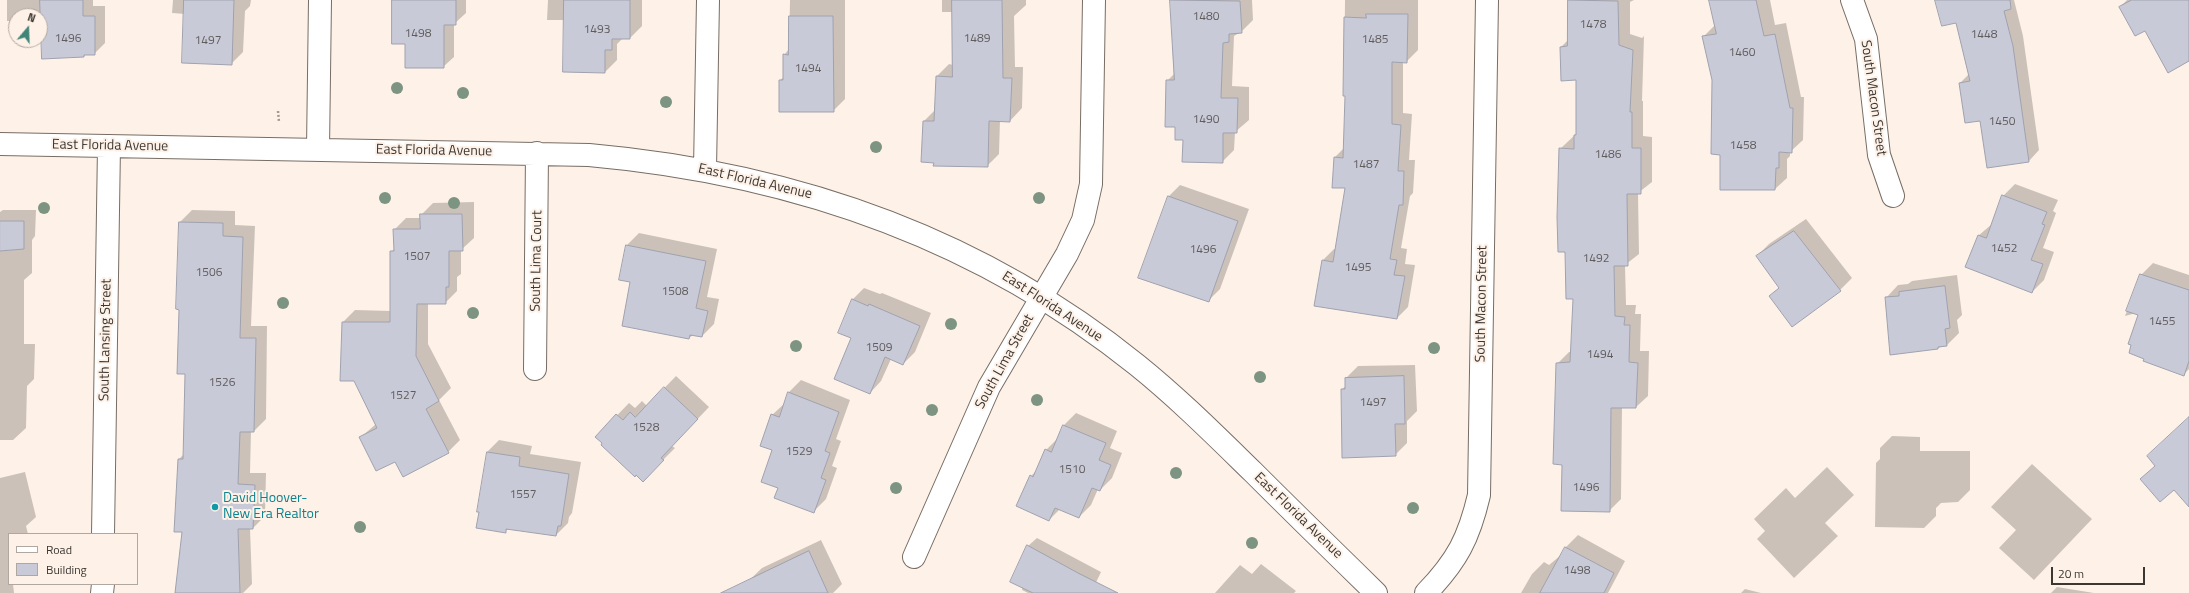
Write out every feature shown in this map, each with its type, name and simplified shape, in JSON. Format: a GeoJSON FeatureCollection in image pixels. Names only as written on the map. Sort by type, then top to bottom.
{"type":"FeatureCollection","features":[{"type":"Feature","properties":{"kind":"street"},"geometry":{"type":"LineString","coordinates":[[318,149],[320,0]]}},
{"type":"Feature","properties":{"kind":"street"},"geometry":{"type":"LineString","coordinates":[[705,169],[708,0]]}},
{"type":"Feature","properties":{"kind":"street","name":"South Lima Street"},"geometry":{"type":"LineString","coordinates":[[914,557],[990,386],[1067,254],[1083,220],[1091,184],[1094,0]]}},
{"type":"Feature","properties":{"kind":"street","name":"South Macon Street"},"geometry":{"type":"LineString","coordinates":[[1426,593],[1459,554],[1472,526],[1479,496],[1487,0]]}},
{"type":"Feature","properties":{"kind":"street","name":"South Macon Street"},"geometry":{"type":"LineString","coordinates":[[1852,0],[1866,39],[1879,155],[1892,196]]}},
{"type":"Feature","properties":{"kind":"street","name":"East Florida Avenue"},"geometry":{"type":"LineString","coordinates":[[0,144],[537,153],[641,160],[705,169],[807,194],[899,226],[954,250],[1001,274],[1096,334],[1187,408],[1376,593]]}},
{"type":"Feature","properties":{"kind":"street","name":"South Lansing Street"},"geometry":{"type":"LineString","coordinates":[[103,533],[109,146]]}},
{"type":"Feature","properties":{"kind":"street","name":"South Lima Court"},"geometry":{"type":"LineString","coordinates":[[535,369],[537,153]]}},
{"type":"Feature","properties":{"kind":"building"},"geometry":{"type":"Polygon","coordinates":[[[40,0],[83,0],[83,16],[95,16],[95,55],[42,59],[42,48],[48,48],[48,8],[40,8],[40,0]]]}},
{"type":"Feature","properties":{"kind":"building"},"geometry":{"type":"Polygon","coordinates":[[[184,0],[234,0],[232,65],[182,63],[184,0]]]}},
{"type":"Feature","properties":{"kind":"building"},"geometry":{"type":"Polygon","coordinates":[[[392,0],[456,0],[456,25],[444,25],[444,68],[405,68],[405,44],[392,44],[392,0]]]}},
{"type":"Feature","properties":{"kind":"building"},"geometry":{"type":"Polygon","coordinates":[[[564,0],[630,0],[630,39],[612,39],[612,50],[605,50],[605,73],[563,72],[564,0]]]}},
{"type":"Feature","properties":{"kind":"building"},"geometry":{"type":"Polygon","coordinates":[[[952,0],[1002,0],[1003,78],[1012,78],[1010,122],[989,121],[988,167],[933,166],[934,163],[921,162],[923,121],[934,121],[936,76],[952,77],[952,0]]]}},
{"type":"Feature","properties":{"kind":"building"},"geometry":{"type":"Polygon","coordinates":[[[1170,0],[1240,1],[1242,33],[1229,34],[1229,42],[1223,43],[1221,98],[1238,98],[1237,133],[1223,133],[1223,163],[1182,162],[1183,140],[1175,140],[1175,127],[1165,127],[1166,80],[1174,80],[1170,0]]]}},
{"type":"Feature","properties":{"kind":"building"},"geometry":{"type":"Polygon","coordinates":[[[1568,0],[1618,1],[1619,45],[1633,50],[1630,112],[1632,112],[1632,148],[1641,148],[1641,194],[1627,194],[1628,266],[1614,266],[1615,316],[1625,317],[1624,325],[1630,325],[1629,362],[1638,363],[1636,408],[1611,408],[1610,512],[1561,511],[1562,465],[1553,464],[1556,363],[1570,362],[1573,299],[1566,299],[1565,252],[1558,252],[1557,217],[1559,148],[1574,149],[1574,135],[1576,135],[1576,80],[1561,81],[1560,47],[1567,46],[1568,0]]]}},
{"type":"Feature","properties":{"kind":"building"},"geometry":{"type":"Polygon","coordinates":[[[1709,0],[1756,0],[1764,36],[1775,34],[1790,108],[1793,108],[1792,153],[1779,152],[1779,168],[1776,168],[1775,190],[1720,190],[1720,155],[1711,154],[1712,80],[1702,36],[1716,34],[1709,0]]]}},
{"type":"Feature","properties":{"kind":"building"},"geometry":{"type":"Polygon","coordinates":[[[1935,0],[2010,0],[2011,9],[2004,11],[2013,46],[2029,162],[1987,168],[1980,121],[1965,123],[1959,83],[1970,81],[1956,23],[1942,26],[1935,0]]]}},
{"type":"Feature","properties":{"kind":"building"},"geometry":{"type":"Polygon","coordinates":[[[2132,0],[2189,0],[2189,61],[2168,73],[2145,31],[2135,36],[2119,7],[2132,0]]]}},
{"type":"Feature","properties":{"kind":"building"},"geometry":{"type":"Polygon","coordinates":[[[1366,14],[1408,14],[1407,63],[1392,62],[1392,124],[1401,125],[1398,171],[1404,171],[1403,205],[1399,205],[1390,259],[1397,260],[1394,275],[1405,276],[1397,319],[1314,306],[1322,260],[1333,262],[1345,188],[1332,188],[1334,157],[1343,158],[1345,96],[1343,96],[1344,17],[1366,18],[1366,14]]]}},
{"type":"Feature","properties":{"kind":"building"},"geometry":{"type":"Polygon","coordinates":[[[789,16],[833,16],[834,112],[779,112],[779,80],[783,80],[783,54],[788,55],[789,16]]]}},
{"type":"Feature","properties":{"kind":"building"},"geometry":{"type":"Polygon","coordinates":[[[2002,195],[2047,212],[2042,224],[2045,225],[2031,260],[2043,264],[2032,293],[1965,267],[1978,235],[1986,238],[2002,195]]]}},
{"type":"Feature","properties":{"kind":"building"},"geometry":{"type":"Polygon","coordinates":[[[1168,196],[1238,221],[1209,302],[1138,278],[1168,196]]]}},
{"type":"Feature","properties":{"kind":"building"},"geometry":{"type":"Polygon","coordinates":[[[420,214],[462,214],[463,251],[449,251],[449,287],[446,287],[446,304],[417,304],[416,356],[439,401],[426,409],[449,453],[403,477],[395,462],[376,471],[359,437],[377,428],[354,381],[340,381],[342,322],[390,322],[390,251],[394,251],[393,229],[420,229],[420,214]]]}},
{"type":"Feature","properties":{"kind":"building"},"geometry":{"type":"Polygon","coordinates":[[[0,221],[24,221],[24,249],[0,251],[0,221]]]}},
{"type":"Feature","properties":{"kind":"building"},"geometry":{"type":"Polygon","coordinates":[[[179,222],[223,223],[223,236],[243,237],[240,338],[256,338],[254,432],[240,432],[238,484],[255,485],[253,529],[238,529],[240,593],[175,593],[182,532],[174,532],[178,459],[183,459],[185,374],[177,374],[179,310],[176,309],[179,222]]]}},
{"type":"Feature","properties":{"kind":"building"},"geometry":{"type":"Polygon","coordinates":[[[1794,231],[1841,291],[1792,327],[1769,296],[1779,288],[1756,256],[1794,231]]]}},
{"type":"Feature","properties":{"kind":"building"},"geometry":{"type":"Polygon","coordinates":[[[626,245],[706,261],[696,308],[708,311],[702,337],[690,335],[689,339],[622,326],[630,282],[619,280],[626,245]]]}},
{"type":"Feature","properties":{"kind":"building"},"geometry":{"type":"Polygon","coordinates":[[[2140,274],[2189,290],[2189,361],[2184,376],[2143,361],[2144,359],[2129,353],[2131,345],[2128,344],[2138,315],[2126,311],[2140,274]]]}},
{"type":"Feature","properties":{"kind":"building"},"geometry":{"type":"Polygon","coordinates":[[[1945,286],[1950,328],[1945,329],[1947,346],[1938,347],[1938,349],[1890,355],[1885,297],[1899,296],[1899,292],[1945,286]]]}},
{"type":"Feature","properties":{"kind":"building"},"geometry":{"type":"Polygon","coordinates":[[[852,299],[868,306],[869,304],[920,326],[903,365],[885,357],[870,394],[834,379],[851,338],[838,333],[852,299]]]}},
{"type":"Feature","properties":{"kind":"building"},"geometry":{"type":"Polygon","coordinates":[[[1404,376],[1405,424],[1395,424],[1396,456],[1342,458],[1341,389],[1345,389],[1345,378],[1404,376]]]}},
{"type":"Feature","properties":{"kind":"building"},"geometry":{"type":"Polygon","coordinates":[[[664,387],[698,419],[661,458],[664,460],[643,482],[636,475],[635,477],[601,445],[602,443],[595,437],[616,414],[623,420],[630,412],[635,417],[664,387]]]}},
{"type":"Feature","properties":{"kind":"building"},"geometry":{"type":"Polygon","coordinates":[[[788,392],[839,412],[825,451],[830,453],[821,478],[826,480],[814,513],[774,498],[778,488],[761,482],[772,450],[760,446],[771,414],[779,417],[788,392]]]}},
{"type":"Feature","properties":{"kind":"building"},"geometry":{"type":"Polygon","coordinates":[[[2189,417],[2189,507],[2174,490],[2160,502],[2140,479],[2155,466],[2147,456],[2189,417]]]}},
{"type":"Feature","properties":{"kind":"building"},"geometry":{"type":"Polygon","coordinates":[[[1063,425],[1106,443],[1099,460],[1111,465],[1100,491],[1092,488],[1079,518],[1055,508],[1049,521],[1016,506],[1030,475],[1033,477],[1045,449],[1051,452],[1063,425]]]}},
{"type":"Feature","properties":{"kind":"building"},"geometry":{"type":"Polygon","coordinates":[[[487,452],[520,457],[519,466],[569,474],[561,526],[558,526],[556,536],[506,529],[506,533],[476,528],[479,512],[477,512],[487,452]]]}},
{"type":"Feature","properties":{"kind":"building"},"geometry":{"type":"Polygon","coordinates":[[[1027,545],[1118,593],[1033,593],[1010,582],[1027,545]]]}},
{"type":"Feature","properties":{"kind":"building"},"geometry":{"type":"Polygon","coordinates":[[[1565,547],[1614,573],[1604,593],[1540,593],[1565,547]]]}},
{"type":"Feature","properties":{"kind":"building"},"geometry":{"type":"Polygon","coordinates":[[[809,551],[828,593],[721,593],[809,551]]]}},
{"type":"Feature","properties":{"kind":"place","name":"David Hoover- New Era Realtor"},"geometry":{"type":"Point","coordinates":[215,507]}}]}
